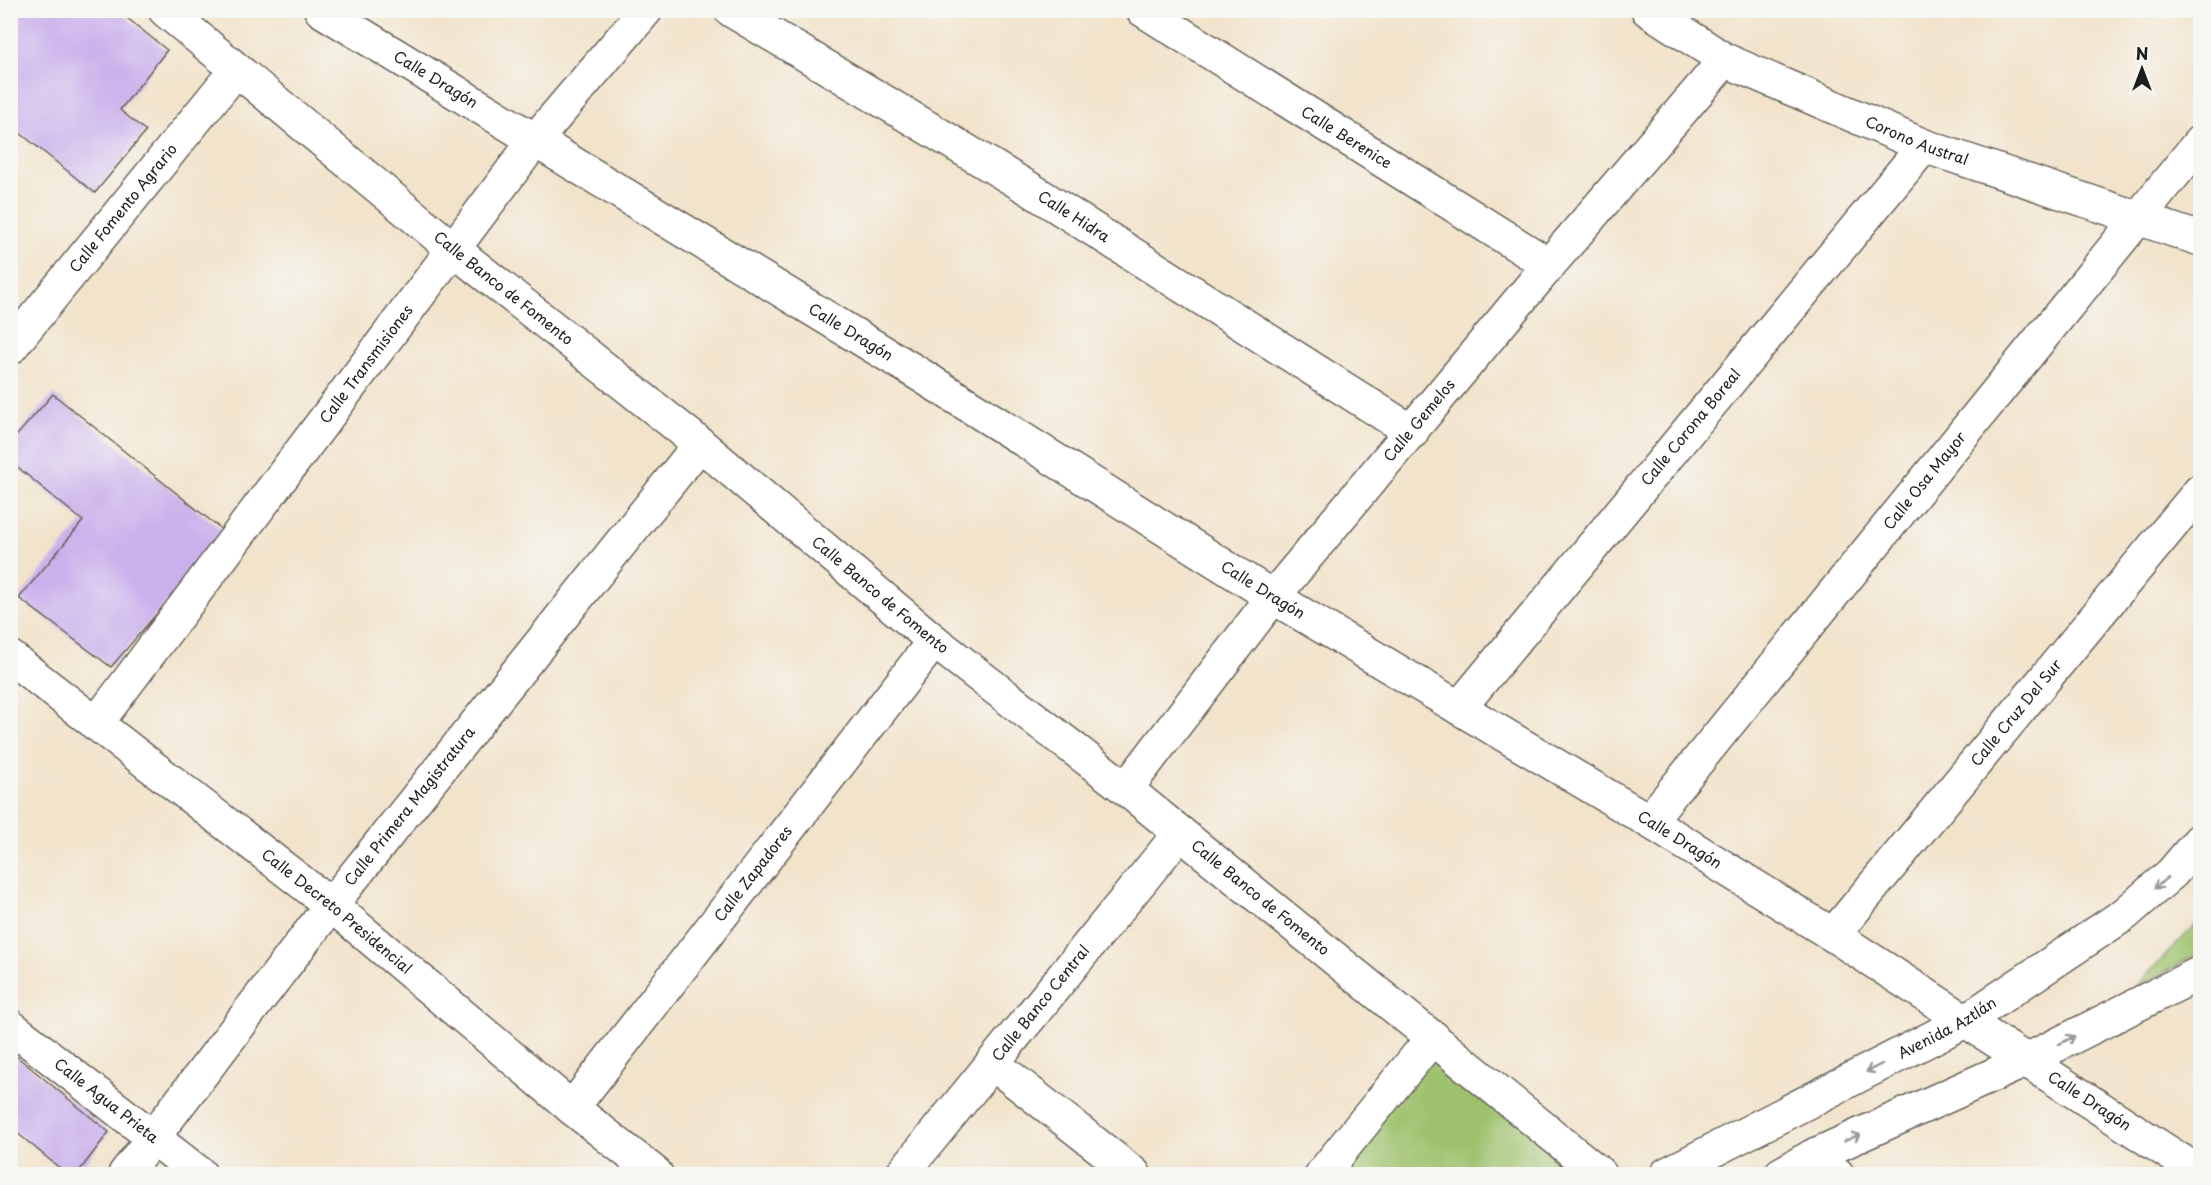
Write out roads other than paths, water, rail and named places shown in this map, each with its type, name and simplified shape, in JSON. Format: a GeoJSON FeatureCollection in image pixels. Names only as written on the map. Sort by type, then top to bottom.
{"type":"FeatureCollection","features":[{"type":"Feature","properties":{"kind":"street","name":"Calle Banco de Fomento"},"geometry":{"type":"LineString","coordinates":[[165,10],[453,249],[700,444],[934,641],[1126,789],[1600,1174]]}},
{"type":"Feature","properties":{"kind":"street","name":"Calle Dragón"},"geometry":{"type":"LineString","coordinates":[[321,10],[359,20],[536,140],[914,371],[1274,597],[1649,821],[1833,935],[2200,1173]]}},
{"type":"Feature","properties":{"kind":"street","name":"Calle Transmisiones"},"geometry":{"type":"LineString","coordinates":[[96,724],[536,140],[646,10]]}},
{"type":"Feature","properties":{"kind":"street","name":"Calle Hidra"},"geometry":{"type":"LineString","coordinates":[[730,10],[1030,189],[1412,432]]}},
{"type":"Feature","properties":{"kind":"street","name":"Calle Berenice"},"geometry":{"type":"LineString","coordinates":[[1143,10],[1549,265]]}},
{"type":"Feature","properties":{"kind":"street","name":"Corono Austral"},"geometry":{"type":"LineString","coordinates":[[1648,10],[1725,60],[1924,146],[2200,239]]}},
{"type":"Feature","properties":{"kind":"street","name":"Calle Gemelos"},"geometry":{"type":"LineString","coordinates":[[1126,789],[1274,597],[1549,265],[1725,60]]}},
{"type":"Feature","properties":{"kind":"street","name":"Calle Fomento Agrario"},"geometry":{"type":"LineString","coordinates":[[10,348],[236,70]]}},
{"type":"Feature","properties":{"kind":"street","name":"Calle Osa Mayor"},"geometry":{"type":"LineString","coordinates":[[1649,821],[2200,142]]}},
{"type":"Feature","properties":{"kind":"street","name":"Calle Corona Boreal"},"geometry":{"type":"LineString","coordinates":[[1459,708],[1924,146]]}},
{"type":"Feature","properties":{"kind":"street","name":"Calle Primera Magistratura"},"geometry":{"type":"LineString","coordinates":[[125,1174],[330,905],[700,444]]}},
{"type":"Feature","properties":{"kind":"street","name":"Calle Cruz Del Sur"},"geometry":{"type":"LineString","coordinates":[[1833,935],[2200,491]]}},
{"type":"Feature","properties":{"kind":"street","name":"Calle Zapadores"},"geometry":{"type":"LineString","coordinates":[[572,1108],[934,641]]}},
{"type":"Feature","properties":{"kind":"street","name":"Calle Decreto Presidencial"},"geometry":{"type":"LineString","coordinates":[[10,657],[330,905],[572,1108],[656,1174]]}},
{"type":"Feature","properties":{"kind":"street","name":"Calle Banco Central"},"geometry":{"type":"LineString","coordinates":[[902,1174],[1180,833]]}},
{"type":"Feature","properties":{"kind":"street","name":"Avenida Aztlán"},"geometry":{"type":"LineString","coordinates":[[1667,1174],[1965,1021],[2125,914],[2172,873],[2200,840]]}},
{"type":"Feature","properties":{"kind":"street"},"geometry":{"type":"LineString","coordinates":[[1781,1174],[1825,1165],[2200,973]]}},
{"type":"Feature","properties":{"kind":"street","name":"Calle Agua Prieta"},"geometry":{"type":"LineString","coordinates":[[10,1026],[200,1174]]}},
{"type":"Feature","properties":{"kind":"street"},"geometry":{"type":"LineString","coordinates":[[1322,1174],[1433,1037]]}},
{"type":"Feature","properties":{"kind":"street"},"geometry":{"type":"LineString","coordinates":[[992,1063],[1134,1174]]}}]}
